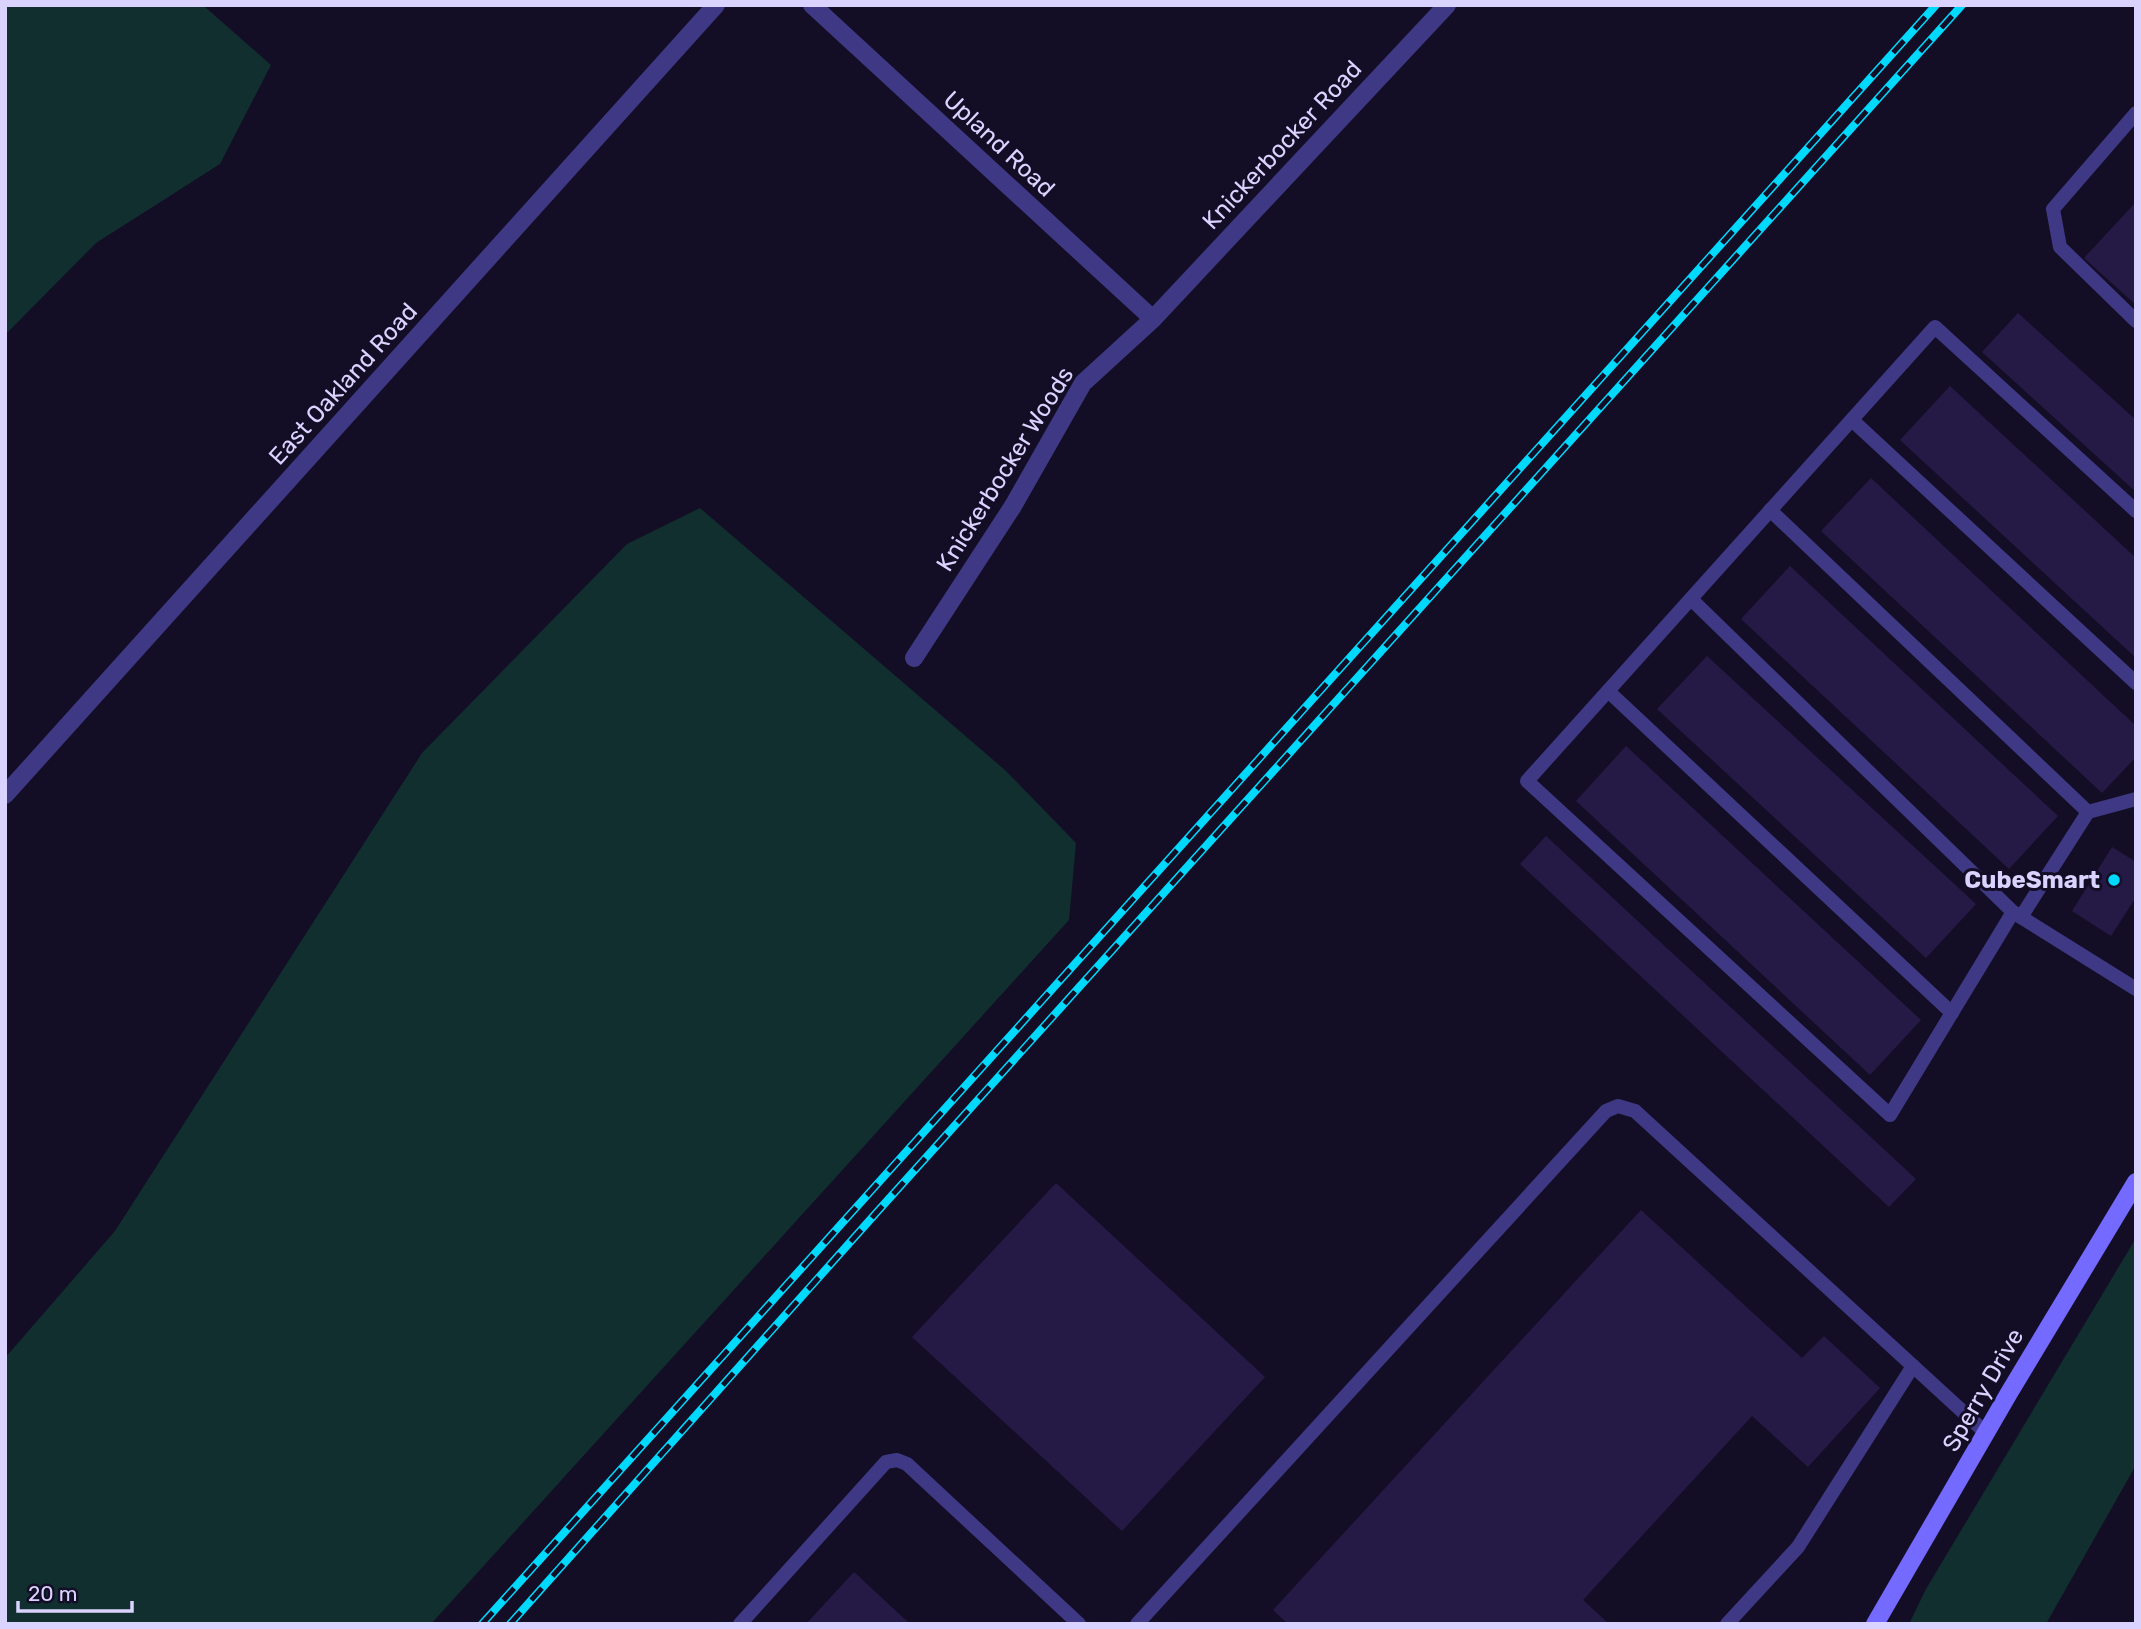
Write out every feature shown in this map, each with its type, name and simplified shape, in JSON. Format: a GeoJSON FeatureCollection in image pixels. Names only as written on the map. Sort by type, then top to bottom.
{"type":"FeatureCollection","features":[{"type":"Feature","properties":{"kind":"street","name":"East Oakland Road"},"geometry":{"type":"LineString","coordinates":[[5,795],[716,5]]}},
{"type":"Feature","properties":{"kind":"street","name":"Upland Road"},"geometry":{"type":"LineString","coordinates":[[812,5],[1153,318]]}},
{"type":"Feature","properties":{"kind":"street","name":"Knickerbocker Road"},"geometry":{"type":"LineString","coordinates":[[1153,318],[1447,5]]}},
{"type":"Feature","properties":{"kind":"street","name":"Knickerbocker Woods"},"geometry":{"type":"LineString","coordinates":[[914,658],[1013,506],[1083,383],[1153,318]]}},
{"type":"Feature","properties":{"kind":"street","name":"Sperry Drive"},"geometry":{"type":"LineString","coordinates":[[1875,1624],[2136,1182]]}},
{"type":"Feature","properties":{"kind":"lane"},"geometry":{"type":"LineString","coordinates":[[2136,113],[2053,209],[2060,247],[2136,321]]}},
{"type":"Feature","properties":{"kind":"lane"},"geometry":{"type":"LineString","coordinates":[[2136,511],[1936,327],[1527,781],[1890,1115],[1952,1013],[2088,812],[2136,799]]}},
{"type":"Feature","properties":{"kind":"lane"},"geometry":{"type":"LineString","coordinates":[[1852,420],[2136,683]]}},
{"type":"Feature","properties":{"kind":"lane"},"geometry":{"type":"LineString","coordinates":[[1770,510],[2088,812]]}},
{"type":"Feature","properties":{"kind":"lane"},"geometry":{"type":"LineString","coordinates":[[1690,599],[2017,914],[2136,989]]}},
{"type":"Feature","properties":{"kind":"lane"},"geometry":{"type":"LineString","coordinates":[[1608,691],[1952,1013]]}},
{"type":"Feature","properties":{"kind":"lane"},"geometry":{"type":"LineString","coordinates":[[1138,1624],[1606,1111],[1618,1106],[1634,1111],[1986,1433]]}},
{"type":"Feature","properties":{"kind":"lane"},"geometry":{"type":"LineString","coordinates":[[1727,1624],[1798,1547],[1913,1366]]}},
{"type":"Feature","properties":{"kind":"lane"},"geometry":{"type":"LineString","coordinates":[[740,1624],[886,1462],[897,1460],[907,1464],[1079,1624]]}},
{"type":"Feature","properties":{"kind":"green space"},"geometry":{"type":"Polygon","coordinates":[[[5,5],[199,5],[205,7],[271,65],[220,164],[96,243],[5,335],[5,5]]]}},
{"type":"Feature","properties":{"kind":"green space"},"geometry":{"type":"Polygon","coordinates":[[[700,508],[1005,770],[1076,843],[1069,920],[431,1624],[5,1624],[5,1358],[115,1231],[422,753],[627,544],[700,508]]]}},
{"type":"Feature","properties":{"kind":"green space"},"geometry":{"type":"Polygon","coordinates":[[[2136,1238],[2136,1465],[2046,1624],[1909,1624],[1926,1589],[2136,1238]]]}},
{"type":"Feature","properties":{"kind":"building"},"geometry":{"type":"Polygon","coordinates":[[[2136,202],[2136,305],[2084,258],[2136,202]]]}},
{"type":"Feature","properties":{"kind":"building"},"geometry":{"type":"Polygon","coordinates":[[[2018,313],[2136,420],[2136,492],[1982,352],[2018,313]]]}},
{"type":"Feature","properties":{"kind":"building"},"geometry":{"type":"Polygon","coordinates":[[[1950,386],[2136,558],[2136,658],[1900,440],[1950,386]]]}},
{"type":"Feature","properties":{"kind":"building"},"geometry":{"type":"Polygon","coordinates":[[[1871,478],[2136,726],[2136,757],[2102,793],[1821,531],[1871,478]]]}},
{"type":"Feature","properties":{"kind":"building"},"geometry":{"type":"Polygon","coordinates":[[[1790,566],[2058,816],[2009,869],[1741,619],[1790,566]]]}},
{"type":"Feature","properties":{"kind":"building"},"geometry":{"type":"Polygon","coordinates":[[[1707,656],[1976,904],[1926,958],[1657,709],[1707,656]]]}},
{"type":"Feature","properties":{"kind":"building"},"geometry":{"type":"Polygon","coordinates":[[[1626,746],[1921,1020],[1870,1075],[1576,801],[1626,746]]]}},
{"type":"Feature","properties":{"kind":"building"},"geometry":{"type":"Polygon","coordinates":[[[1546,836],[1916,1179],[1889,1207],[1520,864],[1546,836]]]}},
{"type":"Feature","properties":{"kind":"building","name":"CubeSmart"},"geometry":{"type":"Polygon","coordinates":[[[2112,847],[2136,862],[2136,897],[2111,936],[2072,911],[2112,847]]]}},
{"type":"Feature","properties":{"kind":"building"},"geometry":{"type":"Polygon","coordinates":[[[1056,1183],[1265,1377],[1122,1531],[912,1337],[1056,1183]]]}},
{"type":"Feature","properties":{"kind":"building"},"geometry":{"type":"Polygon","coordinates":[[[1641,1210],[1802,1358],[1824,1336],[1880,1388],[1808,1467],[1752,1416],[1583,1600],[1609,1624],[1288,1624],[1273,1610],[1641,1210]]]}},
{"type":"Feature","properties":{"kind":"building"},"geometry":{"type":"Polygon","coordinates":[[[854,1572],[910,1624],[806,1624],[854,1572]]]}},
{"type":"Feature","properties":{"kind":"railway"},"geometry":{"type":"LineString","coordinates":[[482,1624],[1936,5]]}},
{"type":"Feature","properties":{"kind":"railway"},"geometry":{"type":"LineString","coordinates":[[510,1624],[1962,5]]}},
{"type":"Feature","properties":{"kind":"place","name":"CubeSmart"},"geometry":{"type":"Point","coordinates":[2114,880]}}]}
